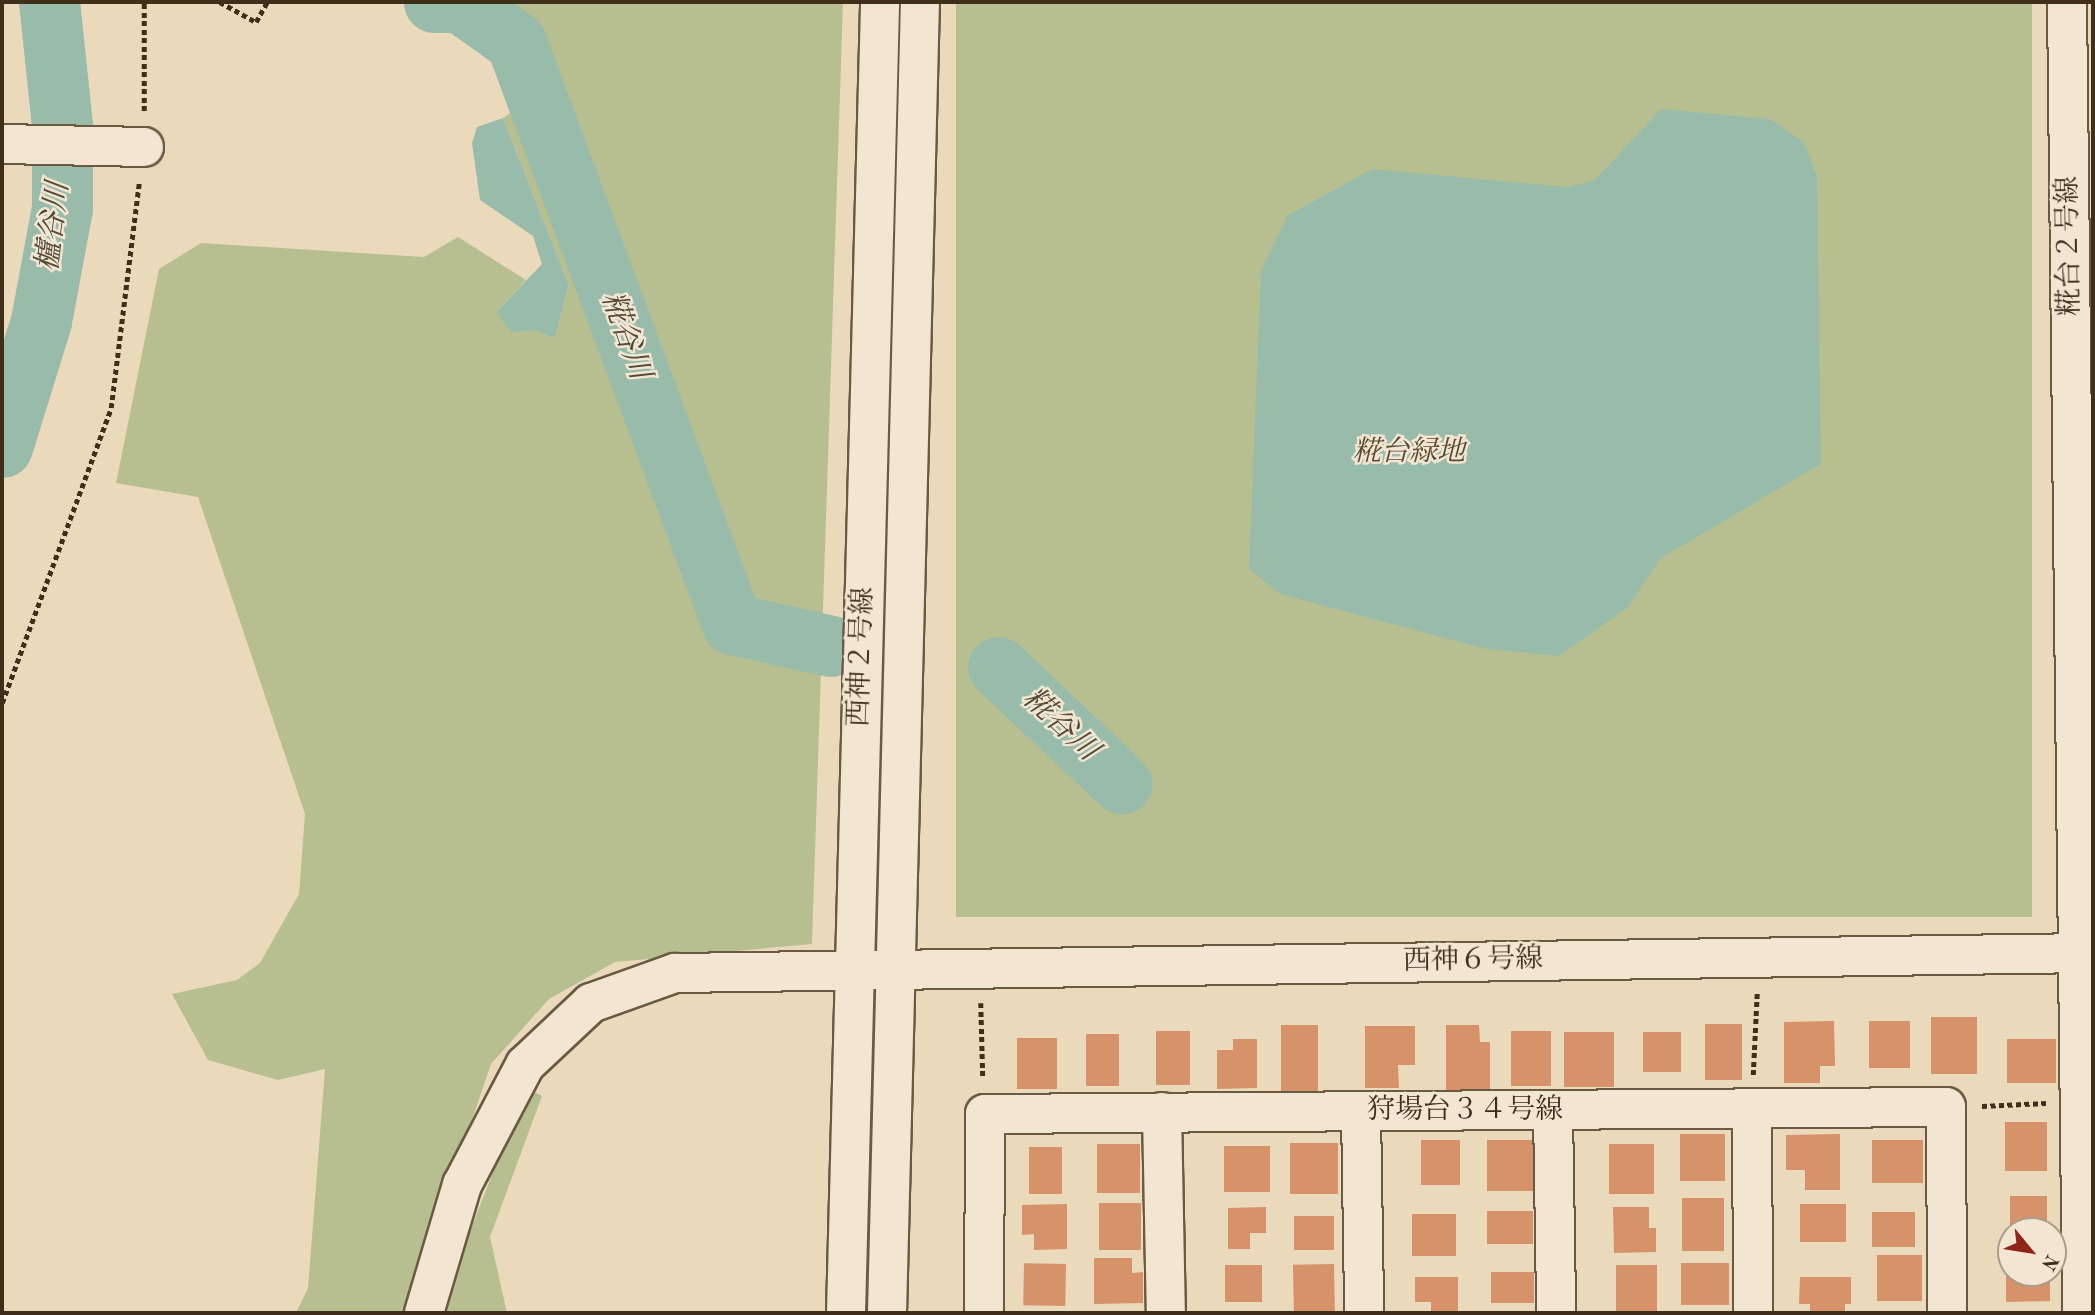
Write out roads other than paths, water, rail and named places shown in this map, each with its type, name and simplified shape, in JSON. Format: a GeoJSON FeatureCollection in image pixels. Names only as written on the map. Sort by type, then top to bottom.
{"type":"FeatureCollection","features":[{"type":"Feature","properties":{"kind":"street","name":"西神２号線"},"geometry":{"type":"LineString","coordinates":[[846,1313],[880,2]]}},
{"type":"Feature","properties":{"kind":"street","name":"西神２号線"},"geometry":{"type":"LineString","coordinates":[[887,1313],[920,2]]}},
{"type":"Feature","properties":{"kind":"street","name":"糀台２号線"},"geometry":{"type":"LineString","coordinates":[[2067,2],[2081,245],[2085,953],[2079,1102],[2082,1313]]}},
{"type":"Feature","properties":{"kind":"street"},"geometry":{"type":"LineString","coordinates":[[2,144],[144,147]]}},
{"type":"Feature","properties":{"kind":"street","name":"西神６号線"},"geometry":{"type":"LineString","coordinates":[[424,1313],[462,1185],[525,1065],[591,1003],[675,974],[853,968],[980,969],[2085,953]]}},
{"type":"Feature","properties":{"kind":"street","name":"狩場台３４号線"},"geometry":{"type":"LineString","coordinates":[[984,1313],[985,1114],[1946,1107],[1947,1313]]}},
{"type":"Feature","properties":{"kind":"street"},"geometry":{"type":"LineString","coordinates":[[1752,1108],[1753,1313]]}},
{"type":"Feature","properties":{"kind":"street"},"geometry":{"type":"LineString","coordinates":[[1361,1111],[1364,1313]]}},
{"type":"Feature","properties":{"kind":"street"},"geometry":{"type":"LineString","coordinates":[[1553,1111],[1556,1313]]}},
{"type":"Feature","properties":{"kind":"street"},"geometry":{"type":"LineString","coordinates":[[1162,1112],[1166,1313]]}},
{"type":"Feature","properties":{"kind":"waterway","name":"櫨谷川"},"geometry":{"type":"LineString","coordinates":[[2,447],[41,321],[62,208],[62,125],[49,2]]}},
{"type":"Feature","properties":{"kind":"waterway","name":"糀谷川"},"geometry":{"type":"LineString","coordinates":[[434,2],[460,2],[516,42],[732,624],[831,646]]}},
{"type":"Feature","properties":{"kind":"waterway","name":"糀谷川"},"geometry":{"type":"LineString","coordinates":[[998,667],[1122,784]]}},
{"type":"Feature","properties":{"kind":"park label","name":"糀台緑地"},"geometry":{"type":"Point","coordinates":[1409,453]}}]}
